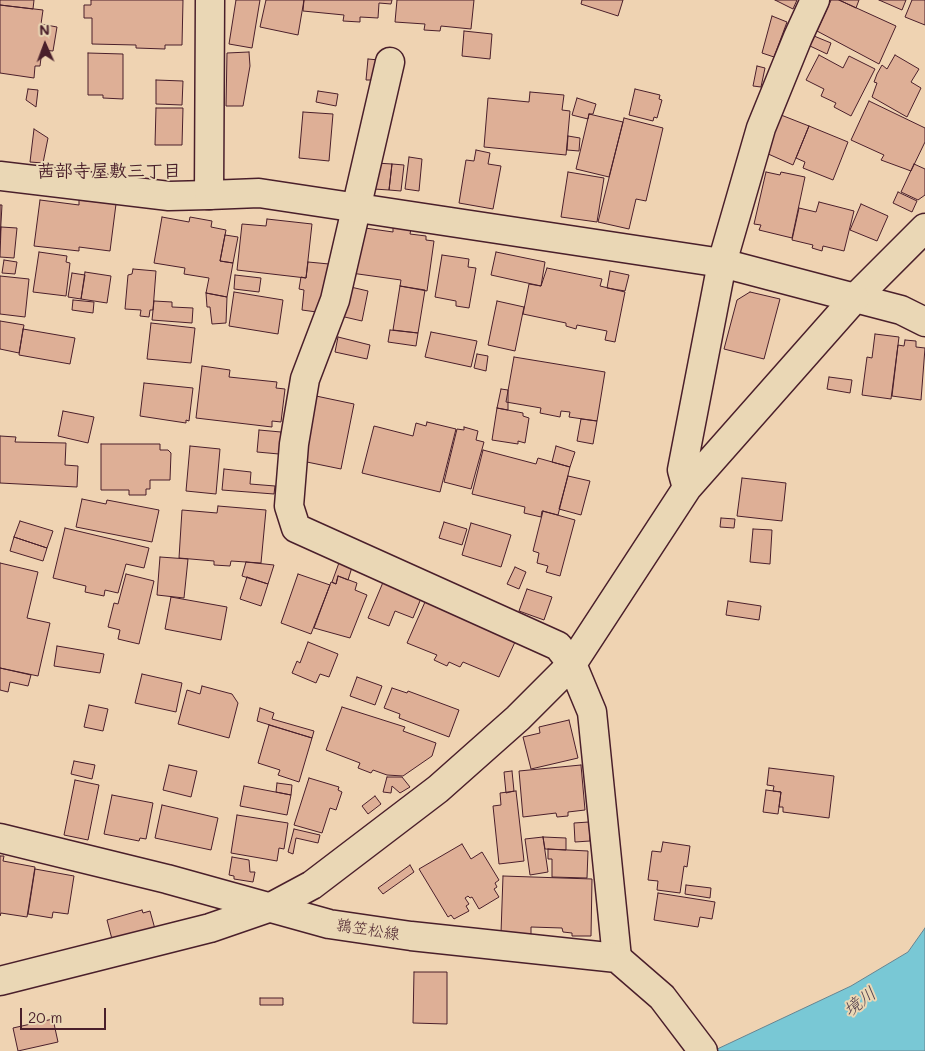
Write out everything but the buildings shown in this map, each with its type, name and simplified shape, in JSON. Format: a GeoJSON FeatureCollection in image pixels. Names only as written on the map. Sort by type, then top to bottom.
{"type":"FeatureCollection","features":[{"type":"Feature","properties":{"kind":"street"},"geometry":{"type":"LineString","coordinates":[[209,195],[210,0]]}},
{"type":"Feature","properties":{"kind":"street"},"geometry":{"type":"LineString","coordinates":[[687,488],[682,470],[722,264],[762,128],[798,37],[815,0]]}},
{"type":"Feature","properties":{"kind":"street"},"geometry":{"type":"LineString","coordinates":[[390,62],[335,300],[305,380],[294,444],[289,506],[296,528],[558,646],[572,664],[592,712],[617,958],[662,997],[703,1051]]}},
{"type":"Feature","properties":{"kind":"street"},"geometry":{"type":"LineString","coordinates":[[0,176],[169,196],[259,194],[722,264],[901,310],[925,322]]}},
{"type":"Feature","properties":{"kind":"street"},"geometry":{"type":"LineString","coordinates":[[0,981],[210,928],[271,907],[312,885],[438,789],[518,718],[572,664],[687,488],[855,298],[925,228]]}},
{"type":"Feature","properties":{"kind":"street","name":"鶉笠松線"},"geometry":{"type":"LineString","coordinates":[[0,838],[271,907],[330,924],[411,936],[617,958]]}},
{"type":"Feature","properties":{"kind":"water","name":"境川"},"geometry":{"type":"Polygon","coordinates":[[[925,928],[925,1051],[713,1051],[851,986],[908,952],[925,928]]]}},
{"type":"Feature","properties":{"kind":"district","name":"茜部寺屋敷三丁目"},"geometry":{"type":"Point","coordinates":[109,171]}}]}
